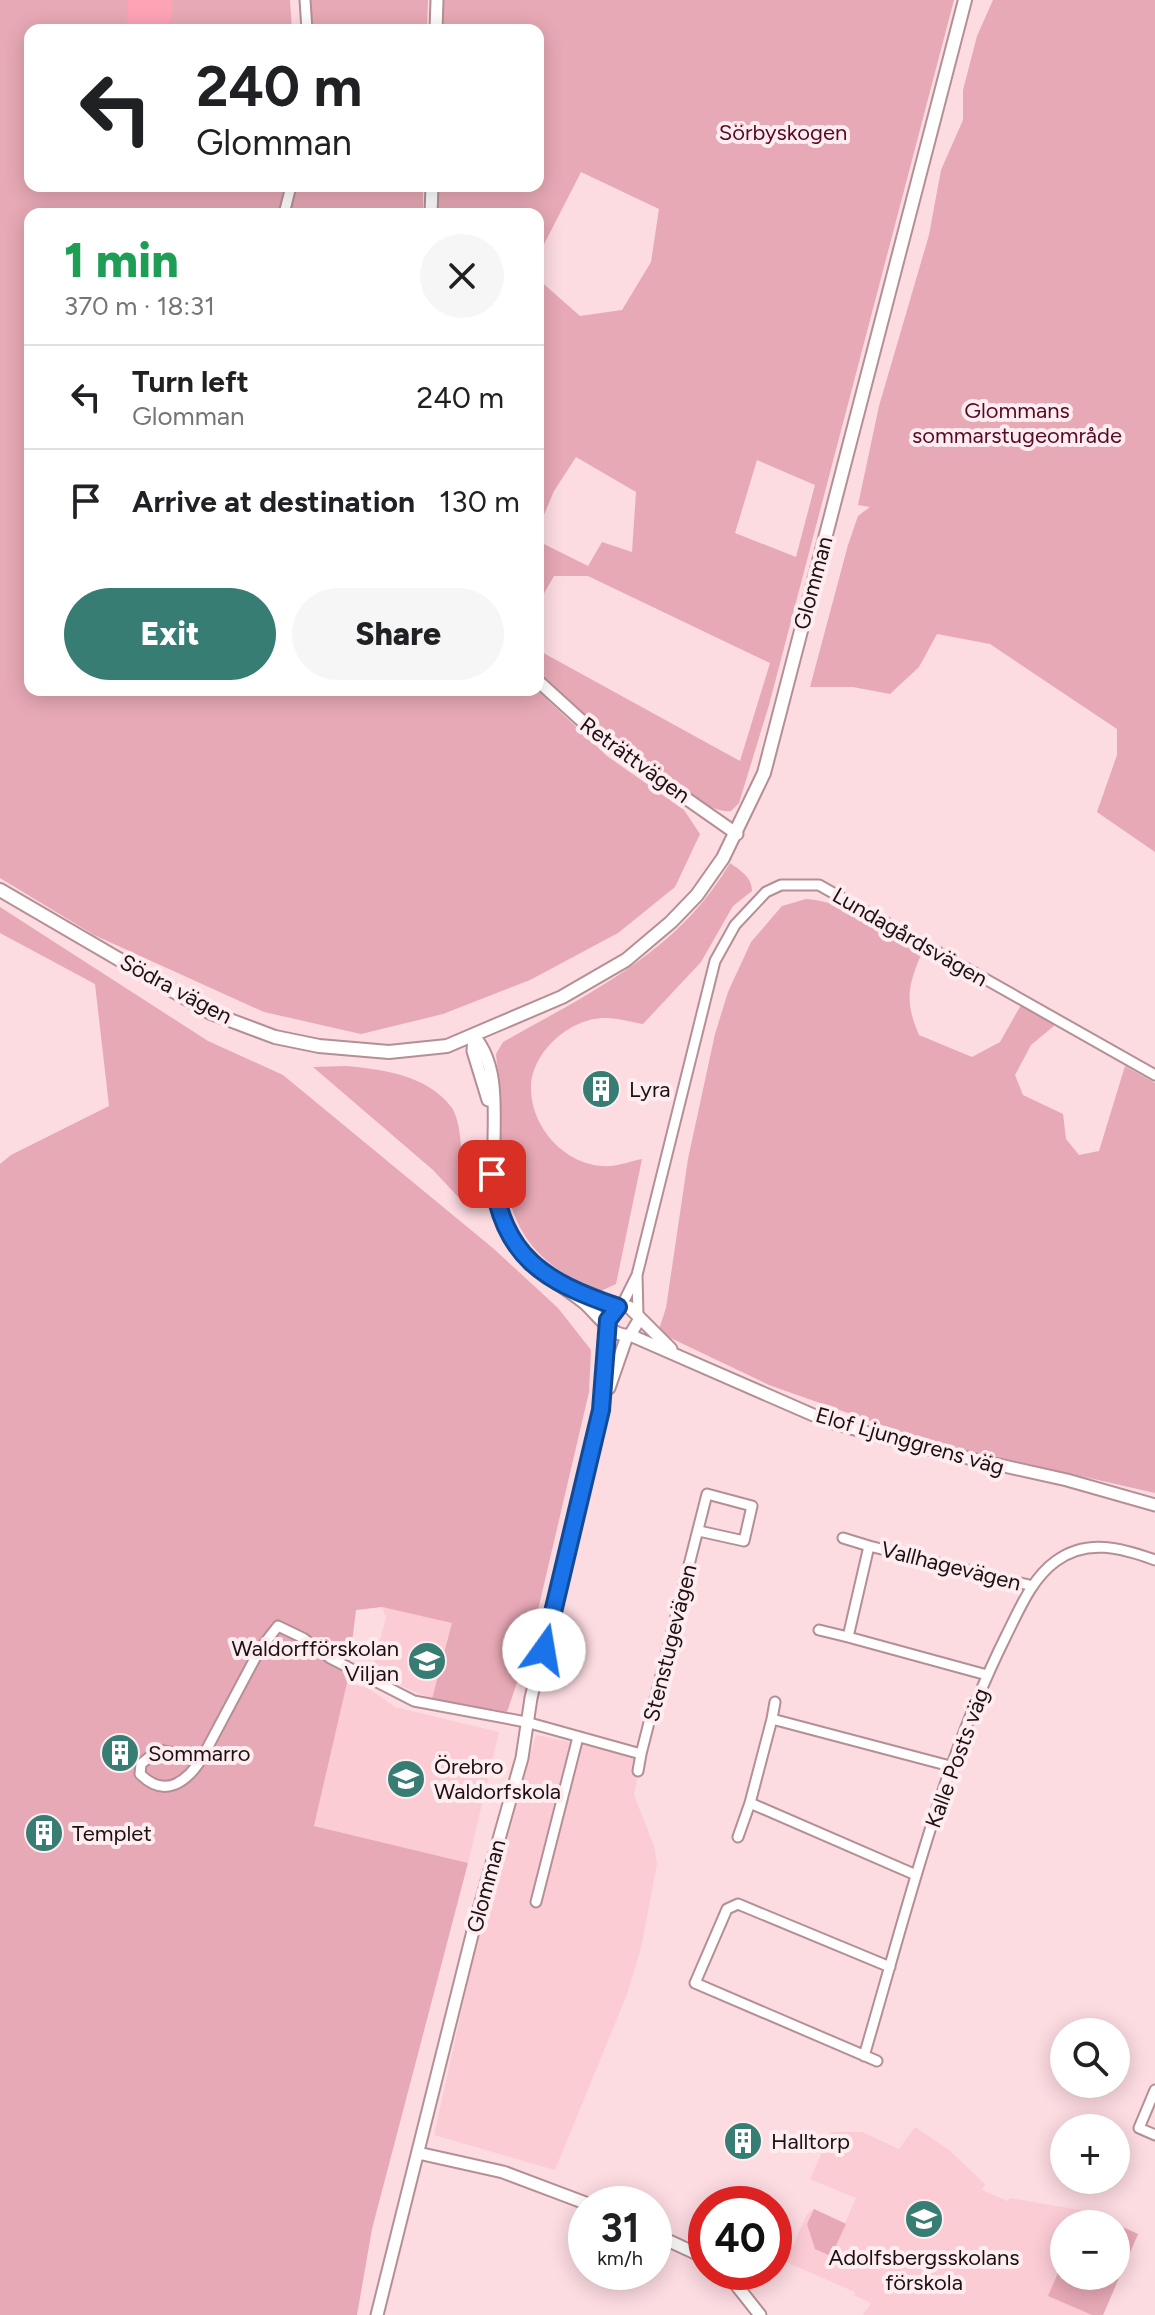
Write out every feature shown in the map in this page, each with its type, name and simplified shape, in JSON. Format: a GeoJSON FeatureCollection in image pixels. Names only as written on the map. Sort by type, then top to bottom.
{"type":"FeatureCollection","features":[{"type":"Feature","properties":{"kind":"main road","name":"Glomman"},"geometry":{"type":"LineString","coordinates":[[474,1036],[541,1007],[626,960],[697,895],[737,834],[764,773],[965,0]]}},
{"type":"Feature","properties":{"kind":"main road","name":"Södra vägen"},"geometry":{"type":"LineString","coordinates":[[0,890],[211,1013],[275,1037],[366,1050],[458,1035],[474,1036]]}},
{"type":"Feature","properties":{"kind":"street"},"geometry":{"type":"LineString","coordinates":[[305,0],[307,24]]}},
{"type":"Feature","properties":{"kind":"street"},"geometry":{"type":"LineString","coordinates":[[436,24],[437,0]]}},
{"type":"Feature","properties":{"kind":"street","name":"Reträttvägen"},"geometry":{"type":"LineString","coordinates":[[544,686],[604,741],[737,834]]}},
{"type":"Feature","properties":{"kind":"street","name":"Lundagårdsvägen"},"geometry":{"type":"LineString","coordinates":[[620,1307],[637,1275],[715,961],[750,907],[766,892],[781,885],[819,885],[1155,1075]]}},
{"type":"Feature","properties":{"kind":"street"},"geometry":{"type":"LineString","coordinates":[[474,1036],[485,1049],[492,1076],[492,1174],[496,1202],[505,1229],[534,1268],[566,1289],[618,1335],[628,1336],[638,1318],[629,1307],[620,1307],[566,1289]]}},
{"type":"Feature","properties":{"kind":"street","name":"Lundagårdsvägen"},"geometry":{"type":"LineString","coordinates":[[637,1275],[638,1318]]}},
{"type":"Feature","properties":{"kind":"street"},"geometry":{"type":"LineString","coordinates":[[609,1327],[610,1314],[620,1307]]}},
{"type":"Feature","properties":{"kind":"street","name":"Elof Ljunggrens väg"},"geometry":{"type":"LineString","coordinates":[[638,1318],[675,1352]]}},
{"type":"Feature","properties":{"kind":"street","name":"Glomman"},"geometry":{"type":"LineString","coordinates":[[601,1410],[609,1327]]}},
{"type":"Feature","properties":{"kind":"street","name":"Elof Ljunggrens väg"},"geometry":{"type":"LineString","coordinates":[[628,1336],[675,1352],[827,1421],[910,1445],[1067,1480],[1155,1505]]}},
{"type":"Feature","properties":{"kind":"street","name":"Glomman"},"geometry":{"type":"LineString","coordinates":[[377,2315],[474,1927],[522,1758],[526,1722],[601,1410],[628,1336]]}},
{"type":"Feature","properties":{"kind":"street","name":"Stenstugevägen"},"geometry":{"type":"LineString","coordinates":[[638,1771],[707,1494],[752,1506],[744,1541],[699,1531]]}},
{"type":"Feature","properties":{"kind":"street","name":"Vallhagevägen"},"geometry":{"type":"LineString","coordinates":[[843,1538],[1033,1586]]}},
{"type":"Feature","properties":{"kind":"street","name":"Vallhagevägen"},"geometry":{"type":"LineString","coordinates":[[848,1637],[869,1546]]}},
{"type":"Feature","properties":{"kind":"street","name":"Kalle Posts väg"},"geometry":{"type":"LineString","coordinates":[[864,2056],[950,1766],[987,1675],[1033,1586],[1057,1560],[1079,1550],[1108,1547],[1155,1560]]}},
{"type":"Feature","properties":{"kind":"street"},"geometry":{"type":"LineString","coordinates":[[202,1758],[158,1750],[141,1764],[140,1774],[168,1787],[191,1777],[202,1758],[260,1649],[278,1626],[303,1638],[330,1658],[414,1701],[526,1722],[641,1754]]}},
{"type":"Feature","properties":{"kind":"street"},"geometry":{"type":"LineString","coordinates":[[819,1630],[987,1675]]}},
{"type":"Feature","properties":{"kind":"street"},"geometry":{"type":"LineString","coordinates":[[738,1837],[750,1803],[775,1702]]}},
{"type":"Feature","properties":{"kind":"street"},"geometry":{"type":"LineString","coordinates":[[772,1719],[950,1766]]}},
{"type":"Feature","properties":{"kind":"street"},"geometry":{"type":"LineString","coordinates":[[536,1902],[578,1737]]}},
{"type":"Feature","properties":{"kind":"street"},"geometry":{"type":"LineString","coordinates":[[750,1803],[916,1875]]}},
{"type":"Feature","properties":{"kind":"street"},"geometry":{"type":"LineString","coordinates":[[695,1983],[727,1909],[738,1904],[890,1967]]}},
{"type":"Feature","properties":{"kind":"street"},"geometry":{"type":"LineString","coordinates":[[682,1980],[877,2061]]}},
{"type":"Feature","properties":{"kind":"street"},"geometry":{"type":"LineString","coordinates":[[1155,2090],[1140,2126],[1155,2135]]}},
{"type":"Feature","properties":{"kind":"street"},"geometry":{"type":"LineString","coordinates":[[418,2153],[503,2172],[568,2196]]}},
{"type":"Feature","properties":{"kind":"street"},"geometry":{"type":"LineString","coordinates":[[740,2290],[760,2315]]}},
{"type":"Feature","properties":{"kind":"shaded area"},"geometry":{"type":"Polygon","coordinates":[[[128,0],[172,0],[169,24],[127,24],[128,0]]]}},
{"type":"Feature","properties":{"kind":"shaded area","name":"Waldorfförskolan Viljan"},"geometry":{"type":"Polygon","coordinates":[[[382,1607],[477,1628],[490,1709],[432,1699],[371,1673],[386,1617],[382,1607]]]}},
{"type":"Feature","properties":{"kind":"shaded area","name":"Örebro Waldorfskola"},"geometry":{"type":"Polygon","coordinates":[[[347,1683],[368,1688],[395,1707],[499,1732],[468,1863],[314,1826],[347,1683]]]}},
{"type":"Feature","properties":{"kind":"shaded area"},"geometry":{"type":"Polygon","coordinates":[[[536,1735],[641,1756],[634,1795],[654,1846],[657,1864],[641,1948],[627,1994],[555,2170],[434,2135],[475,1950],[536,1735]]]}},
{"type":"Feature","properties":{"kind":"shaded area"},"geometry":{"type":"Polygon","coordinates":[[[915,2127],[949,2150],[985,2184],[982,2190],[1007,2201],[1010,2198],[1079,2210],[1050,2210],[1050,2290],[1114,2290],[1103,2315],[863,2315],[871,2303],[854,2295],[855,2292],[792,2265],[792,2248],[807,2214],[814,2209],[845,2223],[856,2198],[810,2179],[831,2132],[862,2132],[899,2149],[915,2127]]]}},
{"type":"Feature","properties":{"kind":"shaded area"},"geometry":{"type":"Polygon","coordinates":[[[1130,2230],[1138,2234],[1130,2253],[1130,2230]]]}},
{"type":"Feature","properties":{"kind":"green space"},"geometry":{"type":"Polygon","coordinates":[[[0,0],[290,0],[292,24],[24,24],[24,192],[283,192],[280,208],[24,208],[24,696],[543,696],[607,756],[684,810],[700,834],[675,887],[618,933],[530,980],[443,1014],[361,1034],[264,1012],[94,935],[0,878],[0,0]]]}},
{"type":"Feature","properties":{"kind":"green space"},"geometry":{"type":"Polygon","coordinates":[[[308,0],[428,0],[427,24],[310,24],[308,0]]]}},
{"type":"Feature","properties":{"kind":"green space","name":"Sörbyskogen"},"geometry":{"type":"Polygon","coordinates":[[[442,0],[954,0],[769,705],[739,803],[731,811],[713,808],[662,778],[544,682],[544,653],[740,761],[770,663],[588,576],[554,576],[544,594],[544,544],[588,566],[602,542],[632,552],[636,492],[576,457],[554,491],[544,515],[544,284],[580,316],[622,310],[651,262],[659,209],[581,172],[544,244],[544,208],[437,208],[437,192],[544,192],[544,24],[440,24],[442,0]],[[757,460],[735,533],[796,557],[815,485],[757,460]]]}},
{"type":"Feature","properties":{"kind":"green space","name":"Glommans sommarstugeområde"},"geometry":{"type":"Polygon","coordinates":[[[993,0],[1155,0],[1155,852],[1097,812],[1117,755],[1117,729],[990,644],[937,634],[919,667],[890,694],[853,687],[810,687],[848,545],[858,516],[870,507],[858,505],[879,406],[929,235],[941,170],[963,120],[963,90],[977,36],[993,0]]]}},
{"type":"Feature","properties":{"kind":"green space"},"geometry":{"type":"Polygon","coordinates":[[[295,192],[423,192],[423,208],[291,208],[295,192]]]}},
{"type":"Feature","properties":{"kind":"green space"},"geometry":{"type":"Polygon","coordinates":[[[730,863],[748,878],[752,891],[733,906],[701,962],[643,1024],[606,1018],[580,1023],[555,1039],[538,1062],[533,1075],[531,1088],[538,1118],[545,1132],[567,1154],[596,1165],[615,1165],[642,1159],[616,1284],[601,1291],[563,1272],[536,1250],[518,1224],[508,1195],[503,1163],[496,1054],[503,1042],[630,968],[658,946],[685,922],[730,863]]]}},
{"type":"Feature","properties":{"kind":"green space"},"geometry":{"type":"Polygon","coordinates":[[[806,899],[852,911],[923,950],[910,992],[911,1012],[919,1035],[972,1057],[1000,1042],[1021,1005],[1055,1025],[1031,1045],[1015,1075],[1023,1095],[1063,1114],[1066,1139],[1079,1155],[1099,1151],[1125,1066],[1155,1083],[1155,1493],[927,1441],[769,1385],[658,1332],[666,1308],[688,1159],[715,1034],[728,992],[751,942],[782,906],[806,899]]]}},
{"type":"Feature","properties":{"kind":"green space"},"geometry":{"type":"Polygon","coordinates":[[[0,907],[208,1041],[283,1075],[494,1249],[558,1308],[591,1350],[589,1392],[530,1644],[507,1712],[432,1699],[452,1623],[382,1607],[356,1610],[347,1683],[314,1826],[468,1863],[372,2229],[357,2315],[0,2315],[0,1164],[11,1155],[109,1106],[95,984],[0,933],[0,907]]]}},
{"type":"Feature","properties":{"kind":"green space"},"geometry":{"type":"Polygon","coordinates":[[[345,1066],[389,1072],[417,1081],[442,1097],[452,1108],[459,1127],[462,1201],[433,1170],[313,1067],[345,1066]]]}},
{"type":"Feature","properties":{"kind":"green space"},"geometry":{"type":"Polygon","coordinates":[[[814,2209],[846,2224],[831,2256],[815,2249],[807,2224],[814,2209]]]}},
{"type":"Feature","properties":{"kind":"green space"},"geometry":{"type":"Polygon","coordinates":[[[1130,2230],[1138,2234],[1130,2253],[1130,2230]]]}},
{"type":"Feature","properties":{"kind":"green space"},"geometry":{"type":"Polygon","coordinates":[[[1051,2290],[1114,2290],[1103,2315],[1092,2315],[1048,2296],[1051,2290]]]}},
{"type":"Feature","properties":{"kind":"place","name":"Lyra"},"geometry":{"type":"Point","coordinates":[601,1089]}},
{"type":"Feature","properties":{"kind":"place","name":"Waldorfförskolan Viljan"},"geometry":{"type":"Point","coordinates":[427,1661]}},
{"type":"Feature","properties":{"kind":"place","name":"Sommarro"},"geometry":{"type":"Point","coordinates":[120,1753]}},
{"type":"Feature","properties":{"kind":"place","name":"Örebro Waldorfskola"},"geometry":{"type":"Point","coordinates":[406,1779]}},
{"type":"Feature","properties":{"kind":"place","name":"Templet"},"geometry":{"type":"Point","coordinates":[44,1833]}},
{"type":"Feature","properties":{"kind":"place","name":"Halltorp"},"geometry":{"type":"Point","coordinates":[743,2141]}},
{"type":"Feature","properties":{"kind":"place","name":"Adolfsbergsskolans förskola"},"geometry":{"type":"Point","coordinates":[924,2219]}},
{"type":"Feature","properties":{"kind":"route"},"geometry":{"type":"LineString","coordinates":[[492,1174],[496,1202],[505,1229],[534,1268],[566,1289],[618,1307],[608,1320],[610,1329],[601,1410],[544,1650]]}}]}
